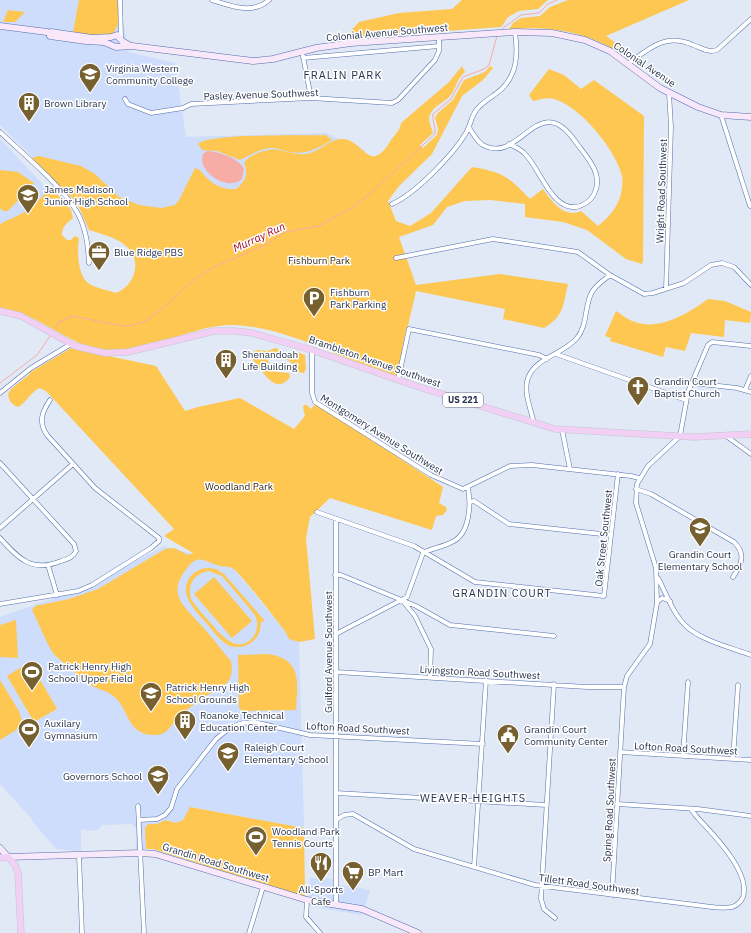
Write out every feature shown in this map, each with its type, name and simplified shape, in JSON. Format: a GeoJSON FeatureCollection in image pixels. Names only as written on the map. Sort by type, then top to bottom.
{"type":"FeatureCollection","features":[{"type":"Feature","properties":{"kind":"main road"},"geometry":{"type":"LineString","coordinates":[[0,26],[49,34]]}},
{"type":"Feature","properties":{"kind":"main road"},"geometry":{"type":"LineString","coordinates":[[0,30],[121,41]]}},
{"type":"Feature","properties":{"kind":"main road","name":"Colonial Avenue Southwest"},"geometry":{"type":"LineString","coordinates":[[121,41],[132,46],[240,61],[303,55],[351,43],[515,32],[562,34],[596,45]]}},
{"type":"Feature","properties":{"kind":"main road"},"geometry":{"type":"LineString","coordinates":[[112,39],[114,46],[121,41]]}},
{"type":"Feature","properties":{"kind":"main road","name":"Colonial Avenue"},"geometry":{"type":"LineString","coordinates":[[596,45],[629,63],[669,93],[721,115],[751,117]]}},
{"type":"Feature","properties":{"kind":"main road","name":"Brambleton Avenue Southwest"},"geometry":{"type":"LineString","coordinates":[[0,311],[21,316],[71,344],[95,352],[120,353],[203,333],[235,330],[252,333],[312,350],[398,380],[534,423],[562,430],[680,436],[726,436],[751,434]]}},
{"type":"Feature","properties":{"kind":"main road"},"geometry":{"type":"LineString","coordinates":[[0,848],[14,865],[18,874],[21,933]]}},
{"type":"Feature","properties":{"kind":"main road","name":"Grandin Road Southwest"},"geometry":{"type":"LineString","coordinates":[[0,858],[140,853],[155,854],[307,900],[370,912],[418,933]]}},
{"type":"Feature","properties":{"kind":"street"},"geometry":{"type":"LineString","coordinates":[[120,0],[121,41]]}},
{"type":"Feature","properties":{"kind":"street"},"geometry":{"type":"LineString","coordinates":[[212,0],[238,7],[252,8],[263,5],[269,0]]}},
{"type":"Feature","properties":{"kind":"street"},"geometry":{"type":"LineString","coordinates":[[629,63],[655,45],[669,40],[684,41],[712,52],[717,50],[751,19]]}},
{"type":"Feature","properties":{"kind":"street"},"geometry":{"type":"LineString","coordinates":[[112,39],[120,25]]}},
{"type":"Feature","properties":{"kind":"street"},"geometry":{"type":"LineString","coordinates":[[392,204],[411,193],[442,164],[451,154],[469,128],[477,109],[497,94],[510,78],[516,62],[515,32]]}},
{"type":"Feature","properties":{"kind":"street","name":"Pasley Avenue Southwest"},"geometry":{"type":"LineString","coordinates":[[125,99],[128,104],[144,111],[154,113],[183,108],[192,104],[311,98],[388,103],[395,102],[432,64],[437,56],[439,38]]}},
{"type":"Feature","properties":{"kind":"street"},"geometry":{"type":"LineString","coordinates":[[311,98],[303,55],[439,46]]}},
{"type":"Feature","properties":{"kind":"street","name":"Wright Road Southwest"},"geometry":{"type":"LineString","coordinates":[[666,289],[671,126],[669,93]]}},
{"type":"Feature","properties":{"kind":"street"},"geometry":{"type":"LineString","coordinates":[[721,115],[750,206]]}},
{"type":"Feature","properties":{"kind":"street"},"geometry":{"type":"LineString","coordinates":[[469,128],[478,142],[485,147],[496,148],[509,144],[544,123],[558,123],[568,130],[595,170],[598,182],[596,191],[588,202],[575,207],[565,206],[555,197],[525,153],[509,144]]}},
{"type":"Feature","properties":{"kind":"street"},"geometry":{"type":"LineString","coordinates":[[0,132],[63,193],[73,205],[86,235],[90,263]]}},
{"type":"Feature","properties":{"kind":"street"},"geometry":{"type":"LineString","coordinates":[[396,258],[493,239],[578,252],[610,275],[644,294],[666,289],[687,281],[711,265],[722,263],[734,267],[751,285]]}},
{"type":"Feature","properties":{"kind":"street"},"geometry":{"type":"LineString","coordinates":[[534,423],[527,381],[534,368],[567,348],[578,337],[583,328],[592,293],[610,275]]}},
{"type":"Feature","properties":{"kind":"street"},"geometry":{"type":"LineString","coordinates":[[398,380],[408,330],[540,355],[547,359]]}},
{"type":"Feature","properties":{"kind":"street"},"geometry":{"type":"LineString","coordinates":[[680,436],[686,400],[708,345],[712,342],[751,346]]}},
{"type":"Feature","properties":{"kind":"street"},"geometry":{"type":"LineString","coordinates":[[0,393],[35,365],[71,344]]}},
{"type":"Feature","properties":{"kind":"street","name":"Montgomery Avenue Southwest"},"geometry":{"type":"LineString","coordinates":[[312,350],[312,395],[316,403],[436,478],[460,488],[468,488]]}},
{"type":"Feature","properties":{"kind":"street"},"geometry":{"type":"LineString","coordinates":[[556,354],[686,400]]}},
{"type":"Feature","properties":{"kind":"street"},"geometry":{"type":"LineString","coordinates":[[745,390],[751,376]]}},
{"type":"Feature","properties":{"kind":"street"},"geometry":{"type":"LineString","coordinates":[[692,383],[751,392]]}},
{"type":"Feature","properties":{"kind":"street"},"geometry":{"type":"LineString","coordinates":[[0,604],[57,596],[78,591],[92,585],[151,548],[158,542],[159,539],[105,498],[73,464],[44,429],[42,417],[50,400]]}},
{"type":"Feature","properties":{"kind":"street"},"geometry":{"type":"LineString","coordinates":[[562,430],[570,469]]}},
{"type":"Feature","properties":{"kind":"street","name":"Spring Road Southwest"},"geometry":{"type":"LineString","coordinates":[[612,895],[624,687],[626,676],[650,644],[657,603],[657,576],[650,544],[637,509],[636,489],[639,478],[648,466],[680,436]]}},
{"type":"Feature","properties":{"kind":"street"},"geometry":{"type":"LineString","coordinates":[[726,436],[751,454]]}},
{"type":"Feature","properties":{"kind":"street"},"geometry":{"type":"LineString","coordinates":[[0,463],[66,535],[75,547],[75,554],[48,566],[32,564],[22,560],[0,538]]}},
{"type":"Feature","properties":{"kind":"street"},"geometry":{"type":"LineString","coordinates":[[0,528],[73,464]]}},
{"type":"Feature","properties":{"kind":"street"},"geometry":{"type":"LineString","coordinates":[[336,634],[402,600],[408,595],[420,558],[426,552],[450,544],[459,538],[467,519],[470,502],[468,488],[510,466],[532,465],[618,474],[639,478]]}},
{"type":"Feature","properties":{"kind":"street","name":"Oak Street Southwest"},"geometry":{"type":"LineString","coordinates":[[426,552],[475,582],[572,593],[605,595],[618,474]]}},
{"type":"Feature","properties":{"kind":"street"},"geometry":{"type":"LineString","coordinates":[[636,489],[651,494],[734,542],[741,550],[743,556],[740,566],[733,577]]}},
{"type":"Feature","properties":{"kind":"street"},"geometry":{"type":"LineString","coordinates":[[470,502],[474,501],[508,524],[611,535]]}},
{"type":"Feature","properties":{"kind":"street"},"geometry":{"type":"LineString","coordinates":[[316,512],[410,544],[426,552]]}},
{"type":"Feature","properties":{"kind":"street","name":"Guilford Avenue Southwest"},"geometry":{"type":"LineString","coordinates":[[336,519],[336,905]]}},
{"type":"Feature","properties":{"kind":"street"},"geometry":{"type":"LineString","coordinates":[[48,566],[57,596]]}},
{"type":"Feature","properties":{"kind":"street"},"geometry":{"type":"LineString","coordinates":[[335,575],[342,576],[402,600],[450,625],[554,636]]}},
{"type":"Feature","properties":{"kind":"street"},"geometry":{"type":"LineString","coordinates":[[657,576],[680,619],[691,630],[751,655]]}},
{"type":"Feature","properties":{"kind":"street"},"geometry":{"type":"LineString","coordinates":[[657,603],[662,598],[670,601]]}},
{"type":"Feature","properties":{"kind":"street"},"geometry":{"type":"LineString","coordinates":[[402,600],[415,616],[431,649],[430,677]]}},
{"type":"Feature","properties":{"kind":"street","name":"Livingston Road Southwest"},"geometry":{"type":"LineString","coordinates":[[336,672],[624,687]]}},
{"type":"Feature","properties":{"kind":"street"},"geometry":{"type":"LineString","coordinates":[[474,867],[486,680]]}},
{"type":"Feature","properties":{"kind":"street"},"geometry":{"type":"LineString","coordinates":[[683,756],[688,682]]}},
{"type":"Feature","properties":{"kind":"street"},"geometry":{"type":"LineString","coordinates":[[554,684],[546,805],[542,906],[555,918]]}},
{"type":"Feature","properties":{"kind":"street"},"geometry":{"type":"LineString","coordinates":[[733,759],[738,685]]}},
{"type":"Feature","properties":{"kind":"street","name":"Lofton Road Southwest"},"geometry":{"type":"LineString","coordinates":[[139,820],[157,819],[165,815],[171,808],[177,789],[216,739],[227,729],[236,724],[254,722],[306,734],[482,744]]}},
{"type":"Feature","properties":{"kind":"street","name":"Lofton Road Southwest"},"geometry":{"type":"LineString","coordinates":[[620,752],[751,760]]}},
{"type":"Feature","properties":{"kind":"street"},"geometry":{"type":"LineString","coordinates":[[336,793],[546,805]]}},
{"type":"Feature","properties":{"kind":"street"},"geometry":{"type":"LineString","coordinates":[[617,804],[691,809],[751,816]]}},
{"type":"Feature","properties":{"kind":"street"},"geometry":{"type":"LineString","coordinates":[[138,806],[144,933]]}},
{"type":"Feature","properties":{"kind":"street","name":"Tillett Road Southwest"},"geometry":{"type":"LineString","coordinates":[[336,820],[344,815],[353,814],[414,849],[542,887],[727,908],[735,906],[741,901],[746,887],[744,876],[740,867],[691,809]]}},
{"type":"Feature","properties":{"kind":"street"},"geometry":{"type":"LineString","coordinates":[[79,855],[82,933]]}},
{"type":"Feature","properties":{"kind":"street"},"geometry":{"type":"LineString","coordinates":[[249,933],[263,887]]}},
{"type":"Feature","properties":{"kind":"street"},"geometry":{"type":"LineString","coordinates":[[307,900],[306,917],[320,933]]}},
{"type":"Feature","properties":{"kind":"shaded area","name":"Virginia Western Community College"},"geometry":{"type":"Polygon","coordinates":[[[0,0],[120,0],[128,52],[175,63],[186,137],[326,133],[364,150],[370,160],[128,218],[47,171],[0,125],[0,0]]]}},
{"type":"Feature","properties":{"kind":"shaded area","name":"James Madison Junior High School"},"geometry":{"type":"Polygon","coordinates":[[[0,139],[48,190],[63,240],[0,254],[0,139]]]}},
{"type":"Feature","properties":{"kind":"shaded area"},"geometry":{"type":"Polygon","coordinates":[[[207,151],[223,154],[238,162],[244,169],[242,179],[236,183],[229,183],[214,178],[204,167],[202,160],[203,154],[207,151]]]}},
{"type":"Feature","properties":{"kind":"shaded area","name":"Patrick Henry High School Grounds"},"geometry":{"type":"Polygon","coordinates":[[[164,546],[230,564],[285,631],[299,642],[304,828],[191,807],[183,820],[176,823],[165,820],[157,824],[146,837],[146,849],[136,849],[136,828],[132,824],[102,825],[99,829],[93,831],[81,829],[81,851],[56,849],[0,784],[0,617],[92,585],[164,546]]]}},
{"type":"Feature","properties":{"kind":"shaded area"},"geometry":{"type":"Polygon","coordinates":[[[310,878],[333,879],[333,885],[354,886],[370,891],[362,915],[309,906],[310,878]]]}},
{"type":"Feature","properties":{"kind":"green space"},"geometry":{"type":"Polygon","coordinates":[[[79,0],[117,0],[119,14],[118,22],[117,27],[112,34],[92,35],[73,32],[79,0]]]}},
{"type":"Feature","properties":{"kind":"green space"},"geometry":{"type":"Polygon","coordinates":[[[462,0],[548,0],[538,9],[519,11],[508,17],[501,27],[350,38],[350,32],[359,22],[399,13],[452,9],[462,0]]]}},
{"type":"Feature","properties":{"kind":"green space"},"geometry":{"type":"Polygon","coordinates":[[[568,0],[689,0],[606,36],[631,54],[627,57],[613,48],[585,36],[571,32],[526,28],[509,29],[513,23],[521,18],[540,16],[550,7],[568,0]]]}},
{"type":"Feature","properties":{"kind":"green space"},"geometry":{"type":"Polygon","coordinates":[[[8,10],[25,12],[15,22],[3,22],[8,10]]]}},
{"type":"Feature","properties":{"kind":"green space","name":"Fishburn Park"},"geometry":{"type":"Polygon","coordinates":[[[462,66],[465,72],[452,93],[434,109],[429,117],[429,122],[433,133],[420,145],[423,148],[437,135],[438,128],[435,118],[438,113],[453,100],[464,80],[485,72],[490,66],[493,68],[483,80],[462,96],[432,154],[399,186],[388,201],[396,221],[410,226],[431,213],[472,167],[491,171],[505,177],[516,185],[530,199],[543,189],[559,208],[569,213],[581,211],[598,226],[612,212],[620,199],[621,194],[622,176],[612,154],[596,130],[575,110],[552,98],[533,101],[529,95],[549,69],[564,75],[581,89],[594,80],[644,116],[642,264],[626,259],[587,230],[563,222],[525,217],[525,204],[490,200],[465,201],[447,207],[433,225],[399,237],[416,285],[500,274],[568,284],[562,310],[551,324],[544,328],[503,319],[505,309],[416,291],[406,329],[397,376],[302,340],[267,330],[234,325],[218,326],[191,332],[133,349],[106,350],[78,342],[27,316],[0,308],[0,225],[31,207],[51,187],[71,210],[73,218],[64,227],[62,235],[67,240],[71,240],[75,236],[79,238],[79,264],[86,282],[116,293],[123,290],[128,285],[134,272],[134,258],[126,246],[118,240],[89,230],[77,203],[32,158],[39,156],[81,166],[95,174],[119,197],[139,205],[161,208],[175,205],[195,168],[217,185],[228,189],[236,189],[242,184],[245,178],[246,171],[244,163],[255,154],[265,151],[279,150],[296,154],[306,154],[316,151],[333,141],[342,139],[356,144],[372,156],[377,155],[383,151],[393,138],[400,128],[401,123],[449,82],[462,66]]]}},
{"type":"Feature","properties":{"kind":"green space"},"geometry":{"type":"Polygon","coordinates":[[[326,135],[332,140],[307,152],[296,153],[277,148],[268,148],[240,160],[217,151],[202,150],[198,144],[206,140],[219,138],[326,135]]]}},
{"type":"Feature","properties":{"kind":"green space"},"geometry":{"type":"Polygon","coordinates":[[[0,170],[18,172],[34,183],[8,211],[3,211],[0,208],[0,170]]]}},
{"type":"Feature","properties":{"kind":"green space"},"geometry":{"type":"Polygon","coordinates":[[[708,299],[725,301],[751,312],[750,323],[725,320],[724,337],[691,333],[685,351],[666,347],[663,357],[610,341],[611,338],[605,336],[616,311],[632,321],[642,324],[662,323],[682,315],[708,299]]]}},
{"type":"Feature","properties":{"kind":"green space","name":"Woodland Park"},"geometry":{"type":"Polygon","coordinates":[[[71,348],[156,366],[185,411],[240,398],[294,429],[305,416],[304,405],[307,405],[311,409],[316,403],[443,487],[439,503],[446,507],[447,510],[443,515],[436,516],[432,530],[330,498],[310,517],[306,538],[315,639],[299,642],[289,639],[285,631],[236,571],[229,567],[220,566],[199,559],[195,560],[188,567],[178,585],[180,599],[183,605],[231,661],[231,676],[224,685],[186,710],[166,732],[156,735],[146,734],[139,731],[133,726],[118,700],[112,695],[87,683],[53,653],[32,610],[35,606],[69,599],[98,589],[165,549],[174,548],[188,555],[193,553],[164,536],[174,529],[46,391],[39,388],[18,407],[10,401],[8,394],[11,389],[30,374],[29,373],[71,348]]]}},
{"type":"Feature","properties":{"kind":"green space"},"geometry":{"type":"Polygon","coordinates":[[[276,348],[289,356],[297,352],[305,355],[306,369],[304,373],[298,372],[288,360],[281,357],[272,356],[268,360],[273,370],[289,373],[290,377],[284,383],[278,384],[272,382],[251,359],[251,355],[256,350],[267,351],[276,348]]]}},
{"type":"Feature","properties":{"kind":"green space"},"geometry":{"type":"Polygon","coordinates":[[[206,568],[216,569],[224,574],[265,621],[261,622],[260,631],[249,644],[238,647],[227,644],[215,634],[190,603],[186,590],[190,577],[198,570],[206,568]],[[209,571],[199,574],[193,580],[191,585],[191,599],[223,637],[235,644],[248,642],[254,636],[257,628],[255,615],[222,576],[209,571]]]}},
{"type":"Feature","properties":{"kind":"green space"},"geometry":{"type":"Polygon","coordinates":[[[214,577],[252,621],[232,638],[194,594],[214,577]]]}},
{"type":"Feature","properties":{"kind":"green space"},"geometry":{"type":"Polygon","coordinates":[[[16,620],[18,658],[0,657],[0,625],[16,620]]]}},
{"type":"Feature","properties":{"kind":"green space"},"geometry":{"type":"Polygon","coordinates":[[[268,654],[287,661],[296,673],[296,710],[243,711],[239,708],[238,655],[268,654]]]}},
{"type":"Feature","properties":{"kind":"green space","name":"Patrick Henry High School Upper Field"},"geometry":{"type":"Polygon","coordinates":[[[30,662],[57,709],[34,722],[7,676],[30,662]]]}},
{"type":"Feature","properties":{"kind":"green space"},"geometry":{"type":"Polygon","coordinates":[[[0,680],[19,711],[22,722],[16,730],[0,740],[0,680]]]}},
{"type":"Feature","properties":{"kind":"green space"},"geometry":{"type":"Polygon","coordinates":[[[190,807],[304,828],[305,897],[153,849],[146,849],[145,828],[148,824],[157,824],[165,820],[176,823],[183,820],[190,807]]]}},
{"type":"Feature","properties":{"kind":"waterway","name":"Murray Run"},"geometry":{"type":"LineString","coordinates":[[503,28],[521,15],[539,13],[548,4],[557,0]]}},
{"type":"Feature","properties":{"kind":"waterway","name":"Murray Run"},"geometry":{"type":"LineString","coordinates":[[54,330],[59,322],[72,316],[123,326],[134,325],[146,321],[163,308],[196,278],[216,266],[267,244],[285,232],[319,226],[350,209],[365,198],[435,134],[433,114],[451,99],[463,77],[484,69],[489,65],[497,36]]}},
{"type":"Feature","properties":{"kind":"waterway","name":"Murray Run"},"geometry":{"type":"LineString","coordinates":[[0,383],[37,355],[50,336]]}},
{"type":"Feature","properties":{"kind":"place","name":"Virginia Western Community College"},"geometry":{"type":"Point","coordinates":[90,94]}},
{"type":"Feature","properties":{"kind":"place","name":"Brown Library"},"geometry":{"type":"Point","coordinates":[29,122]}},
{"type":"Feature","properties":{"kind":"place","name":"James Madison Junior High School"},"geometry":{"type":"Point","coordinates":[28,214]}},
{"type":"Feature","properties":{"kind":"place","name":"Blue Ridge PBS"},"geometry":{"type":"Point","coordinates":[99,272]}},
{"type":"Feature","properties":{"kind":"place","name":"Fishburn Park Parking"},"geometry":{"type":"Point","coordinates":[314,318]}},
{"type":"Feature","properties":{"kind":"place","name":"Shenandoah Life Building"},"geometry":{"type":"Point","coordinates":[226,380]}},
{"type":"Feature","properties":{"kind":"place","name":"Grandin Court Baptist Church"},"geometry":{"type":"Point","coordinates":[638,406]}},
{"type":"Feature","properties":{"kind":"place","name":"Grandin Court Elementary School"},"geometry":{"type":"Point","coordinates":[700,548]}},
{"type":"Feature","properties":{"kind":"place","name":"Patrick Henry High School Upper Field"},"geometry":{"type":"Point","coordinates":[32,692]}},
{"type":"Feature","properties":{"kind":"place","name":"Patrick Henry High School Grounds"},"geometry":{"type":"Point","coordinates":[151,712]}},
{"type":"Feature","properties":{"kind":"place","name":"Roanoke Technical Education Center"},"geometry":{"type":"Point","coordinates":[185,740]}},
{"type":"Feature","properties":{"kind":"place","name":"Auxilary Gymnasium"},"geometry":{"type":"Point","coordinates":[29,748]}},
{"type":"Feature","properties":{"kind":"place","name":"Grandin Court Community Center"},"geometry":{"type":"Point","coordinates":[508,754]}},
{"type":"Feature","properties":{"kind":"place","name":"Raleigh Court Elementary School"},"geometry":{"type":"Point","coordinates":[228,772]}},
{"type":"Feature","properties":{"kind":"place","name":"Governors School"},"geometry":{"type":"Point","coordinates":[158,796]}},
{"type":"Feature","properties":{"kind":"place","name":"Woodland Park Tennis Courts"},"geometry":{"type":"Point","coordinates":[256,856]}},
{"type":"Feature","properties":{"kind":"place","name":"All-Sports Cafe"},"geometry":{"type":"Point","coordinates":[321,882]}},
{"type":"Feature","properties":{"kind":"place","name":"BP Mart"},"geometry":{"type":"Point","coordinates":[353,892]}},
{"type":"Feature","properties":{"kind":"district","name":"FRALIN PARK"},"geometry":{"type":"Point","coordinates":[343,75]}},
{"type":"Feature","properties":{"kind":"district","name":"GRANDIN COURT"},"geometry":{"type":"Point","coordinates":[502,593]}},
{"type":"Feature","properties":{"kind":"district","name":"WEAVER HEIGHTS"},"geometry":{"type":"Point","coordinates":[473,798]}}]}
